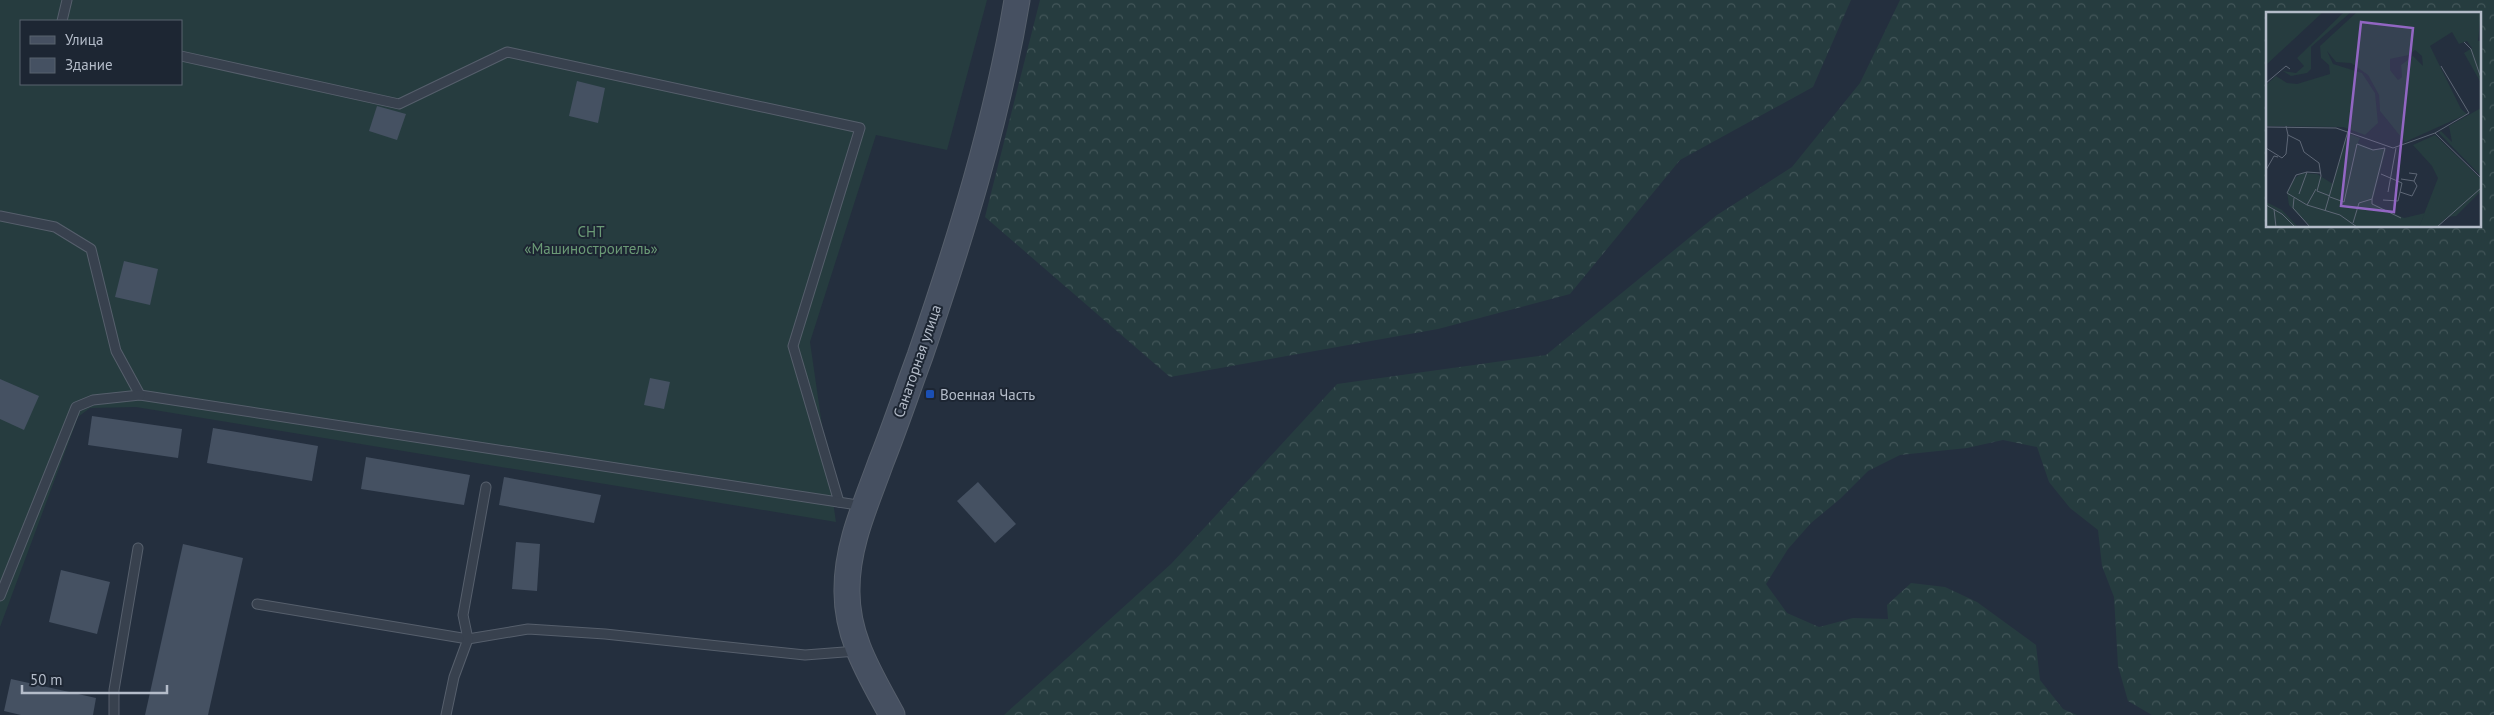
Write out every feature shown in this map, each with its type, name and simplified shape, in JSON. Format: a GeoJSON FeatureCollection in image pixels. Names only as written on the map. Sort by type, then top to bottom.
{"type":"FeatureCollection","features":[{"type":"Feature","properties":{"kind":"street","name":"Санаторная улица"},"geometry":{"type":"LineString","coordinates":[[892,715],[858,651],[852,632],[847,589],[854,537],[920,356],[957,245],[1006,70],[1018,0]]}},
{"type":"Feature","properties":{"kind":"lane"},"geometry":{"type":"LineString","coordinates":[[62,20],[67,0]]}},
{"type":"Feature","properties":{"kind":"lane"},"geometry":{"type":"LineString","coordinates":[[182,56],[399,104],[507,52],[860,128],[793,346],[839,502]]}},
{"type":"Feature","properties":{"kind":"lane"},"geometry":{"type":"LineString","coordinates":[[0,216],[55,228],[91,249],[116,351],[140,395]]}},
{"type":"Feature","properties":{"kind":"lane"},"geometry":{"type":"LineString","coordinates":[[0,596],[76,407],[93,400],[140,395],[864,506]]}},
{"type":"Feature","properties":{"kind":"lane"},"geometry":{"type":"LineString","coordinates":[[446,715],[454,676],[468,639],[463,615],[486,487]]}},
{"type":"Feature","properties":{"kind":"lane"},"geometry":{"type":"LineString","coordinates":[[114,715],[114,690],[138,548]]}},
{"type":"Feature","properties":{"kind":"lane"},"geometry":{"type":"LineString","coordinates":[[257,604],[468,639],[528,629],[605,634],[805,655],[858,651]]}},
{"type":"Feature","properties":{"kind":"green space","name":"СНТ «Машиностроитель»"},"geometry":{"type":"Polygon","coordinates":[[[0,0],[987,0],[947,150],[876,135],[810,342],[836,522],[136,407],[90,408],[78,417],[0,627],[0,0]]]}},
{"type":"Feature","properties":{"kind":"green space"},"geometry":{"type":"Polygon","coordinates":[[[1040,0],[1851,0],[1813,87],[1680,160],[1570,294],[1438,329],[1170,377],[985,217],[1040,0]]]}},
{"type":"Feature","properties":{"kind":"green space"},"geometry":{"type":"Polygon","coordinates":[[[1900,0],[2494,0],[2494,715],[2152,715],[2128,701],[2118,666],[2114,597],[2102,566],[2098,530],[2070,508],[2049,482],[2037,447],[2003,440],[1967,448],[1900,455],[1868,471],[1840,499],[1811,523],[1788,549],[1766,584],[1787,613],[1819,627],[1853,618],[1888,619],[1887,605],[1911,583],[1945,587],[1977,602],[2036,645],[2040,680],[2063,709],[2077,715],[1004,715],[1171,564],[1337,384],[1546,355],[1717,215],[1792,167],[1860,83],[1900,0]]]}},
{"type":"Feature","properties":{"kind":"building"},"geometry":{"type":"Polygon","coordinates":[[[577,81],[605,88],[598,123],[569,116],[577,81]]]}},
{"type":"Feature","properties":{"kind":"building"},"geometry":{"type":"Polygon","coordinates":[[[377,106],[406,114],[397,140],[369,131],[377,106]]]}},
{"type":"Feature","properties":{"kind":"building"},"geometry":{"type":"Polygon","coordinates":[[[124,261],[158,269],[150,305],[115,297],[124,261]]]}},
{"type":"Feature","properties":{"kind":"building"},"geometry":{"type":"Polygon","coordinates":[[[650,378],[670,382],[664,409],[644,405],[650,378]]]}},
{"type":"Feature","properties":{"kind":"building"},"geometry":{"type":"Polygon","coordinates":[[[0,379],[39,396],[24,430],[0,419],[0,379]]]}},
{"type":"Feature","properties":{"kind":"building"},"geometry":{"type":"Polygon","coordinates":[[[92,416],[182,429],[178,458],[88,445],[92,416]]]}},
{"type":"Feature","properties":{"kind":"building"},"geometry":{"type":"Polygon","coordinates":[[[213,428],[318,446],[312,481],[207,463],[213,428]]]}},
{"type":"Feature","properties":{"kind":"building"},"geometry":{"type":"Polygon","coordinates":[[[366,457],[470,475],[464,505],[361,489],[366,457]]]}},
{"type":"Feature","properties":{"kind":"building"},"geometry":{"type":"Polygon","coordinates":[[[504,477],[601,495],[594,523],[499,505],[504,477]]]}},
{"type":"Feature","properties":{"kind":"building"},"geometry":{"type":"Polygon","coordinates":[[[978,482],[1016,524],[995,543],[957,501],[978,482]]]}},
{"type":"Feature","properties":{"kind":"building"},"geometry":{"type":"Polygon","coordinates":[[[516,542],[540,544],[537,591],[512,589],[516,542]]]}},
{"type":"Feature","properties":{"kind":"building"},"geometry":{"type":"Polygon","coordinates":[[[183,544],[243,558],[208,715],[145,715],[183,544]]]}},
{"type":"Feature","properties":{"kind":"building"},"geometry":{"type":"Polygon","coordinates":[[[61,570],[110,582],[97,634],[49,622],[61,570]]]}},
{"type":"Feature","properties":{"kind":"building"},"geometry":{"type":"Polygon","coordinates":[[[11,679],[96,698],[93,715],[21,715],[4,711],[11,679]]]}},
{"type":"Feature","properties":{"kind":"place","name":"Военная Часть"},"geometry":{"type":"Point","coordinates":[930,394]}}]}
